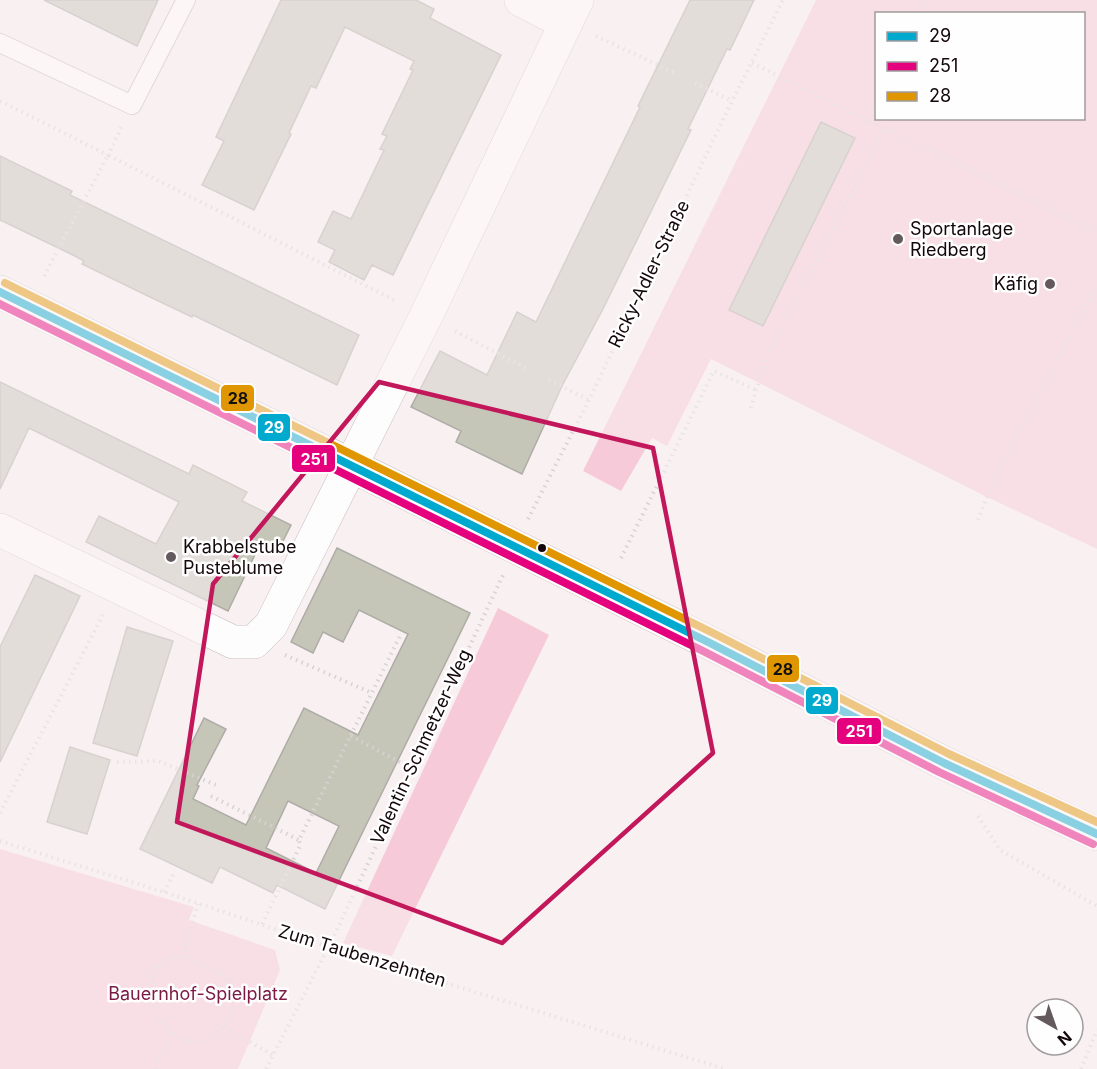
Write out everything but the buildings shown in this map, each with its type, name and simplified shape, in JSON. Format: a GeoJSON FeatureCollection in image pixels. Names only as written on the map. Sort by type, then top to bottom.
{"type":"FeatureCollection","features":[{"type":"Feature","properties":{"kind":"street"},"geometry":{"type":"LineString","coordinates":[[0,530],[233,642],[254,642],[271,625],[426,316],[572,11],[521,0]]}},
{"type":"Feature","properties":{"kind":"street"},"geometry":{"type":"LineString","coordinates":[[0,292],[759,668],[944,764],[1097,834]]}},
{"type":"Feature","properties":{"kind":"lane"},"geometry":{"type":"LineString","coordinates":[[0,43],[132,105],[186,0]]}},
{"type":"Feature","properties":{"kind":"path","name":"Ricky-Adler-Straße"},"geometry":{"type":"LineString","coordinates":[[515,548],[589,400],[732,100],[783,0]]}},
{"type":"Feature","properties":{"kind":"path"},"geometry":{"type":"LineString","coordinates":[[572,11],[675,73]]}},
{"type":"Feature","properties":{"kind":"path"},"geometry":{"type":"LineString","coordinates":[[752,63],[1097,231]]}},
{"type":"Feature","properties":{"kind":"path"},"geometry":{"type":"LineString","coordinates":[[695,83],[732,100]]}},
{"type":"Feature","properties":{"kind":"path"},"geometry":{"type":"LineString","coordinates":[[0,101],[529,370]]}},
{"type":"Feature","properties":{"kind":"path"},"geometry":{"type":"LineString","coordinates":[[868,121],[875,104]]}},
{"type":"Feature","properties":{"kind":"path"},"geometry":{"type":"LineString","coordinates":[[751,408],[765,361],[884,129]]}},
{"type":"Feature","properties":{"kind":"path"},"geometry":{"type":"LineString","coordinates":[[44,276],[108,155]]}},
{"type":"Feature","properties":{"kind":"path"},"geometry":{"type":"LineString","coordinates":[[978,520],[995,476],[1097,285]]}},
{"type":"Feature","properties":{"kind":"path"},"geometry":{"type":"LineString","coordinates":[[621,558],[714,370],[756,390]]}},
{"type":"Feature","properties":{"kind":"path"},"geometry":{"type":"LineString","coordinates":[[549,380],[589,400]]}},
{"type":"Feature","properties":{"kind":"path","name":"Valentin-Schmetzer-Weg"},"geometry":{"type":"LineString","coordinates":[[266,1069],[328,947],[515,548]]}},
{"type":"Feature","properties":{"kind":"path"},"geometry":{"type":"LineString","coordinates":[[0,813],[118,587]]}},
{"type":"Feature","properties":{"kind":"path"},"geometry":{"type":"LineString","coordinates":[[261,925],[300,846],[299,840],[400,636]]}},
{"type":"Feature","properties":{"kind":"path"},"geometry":{"type":"LineString","coordinates":[[254,642],[372,693]]}},
{"type":"Feature","properties":{"kind":"path"},"geometry":{"type":"LineString","coordinates":[[351,736],[411,768]]}},
{"type":"Feature","properties":{"kind":"path"},"geometry":{"type":"LineString","coordinates":[[117,762],[158,761],[216,784]]}},
{"type":"Feature","properties":{"kind":"path"},"geometry":{"type":"LineString","coordinates":[[211,796],[299,840]]}},
{"type":"Feature","properties":{"kind":"path","name":"Zum Taubenzehnten"},"geometry":{"type":"LineString","coordinates":[[0,841],[164,892],[328,947],[725,1069]]}},
{"type":"Feature","properties":{"kind":"path"},"geometry":{"type":"LineString","coordinates":[[1000,850],[1097,906]]}},
{"type":"Feature","properties":{"kind":"path"},"geometry":{"type":"LineString","coordinates":[[164,892],[175,871]]}},
{"type":"Feature","properties":{"kind":"path"},"geometry":{"type":"LineString","coordinates":[[183,957],[198,904]]}},
{"type":"Feature","properties":{"kind":"path"},"geometry":{"type":"LineString","coordinates":[[183,957],[221,973],[232,993],[232,1013],[224,1027],[208,1040],[189,1042],[171,1032],[156,1017],[152,997],[153,971],[166,959],[183,957]]}},
{"type":"Feature","properties":{"kind":"path"},"geometry":{"type":"LineString","coordinates":[[224,1027],[273,1055]]}},
{"type":"Feature","properties":{"kind":"path"},"geometry":{"type":"LineString","coordinates":[[1081,1069],[1097,1030]]}},
{"type":"Feature","properties":{"kind":"path"},"geometry":{"type":"LineString","coordinates":[[155,1069],[171,1032]]}},
{"type":"Feature","properties":{"kind":"highlighted area"},"geometry":{"type":"Polygon","coordinates":[[[379,382],[653,448],[713,753],[502,943],[177,822],[213,584],[379,382]]]}},
{"type":"Feature","properties":{"kind":"green space","name":"Sportanlage Riedberg"},"geometry":{"type":"Polygon","coordinates":[[[816,0],[1097,0],[1097,549],[987,497],[711,359],[667,446],[652,438],[621,491],[583,471],[816,0]]]}},
{"type":"Feature","properties":{"kind":"green space"},"geometry":{"type":"Polygon","coordinates":[[[498,608],[549,635],[392,956],[343,943],[498,608]]]}},
{"type":"Feature","properties":{"kind":"green space","name":"Bauernhof-Spielplatz"},"geometry":{"type":"Polygon","coordinates":[[[0,849],[194,907],[189,920],[275,950],[280,970],[238,1069],[0,1069],[0,849]]]}},
{"type":"Feature","properties":{"kind":"transit line","name":"28"},"geometry":{"type":"LineString","coordinates":[[5,283],[713,633],[949,754],[1097,822]]}},
{"type":"Feature","properties":{"kind":"transit line","name":"29"},"geometry":{"type":"LineString","coordinates":[[0,292],[708,642],[944,763],[1097,834]]}},
{"type":"Feature","properties":{"kind":"transit line","name":"251"},"geometry":{"type":"LineString","coordinates":[[0,304],[703,651],[939,772],[1093,844]]}},
{"type":"Feature","properties":{"kind":"place","name":"Sportanlage Riedberg"},"geometry":{"type":"Point","coordinates":[898,239]}},
{"type":"Feature","properties":{"kind":"place","name":"Käfig"},"geometry":{"type":"Point","coordinates":[1050,284]}},
{"type":"Feature","properties":{"kind":"place","name":"Krabbelstube Pusteblume"},"geometry":{"type":"Point","coordinates":[171,557]}}]}
